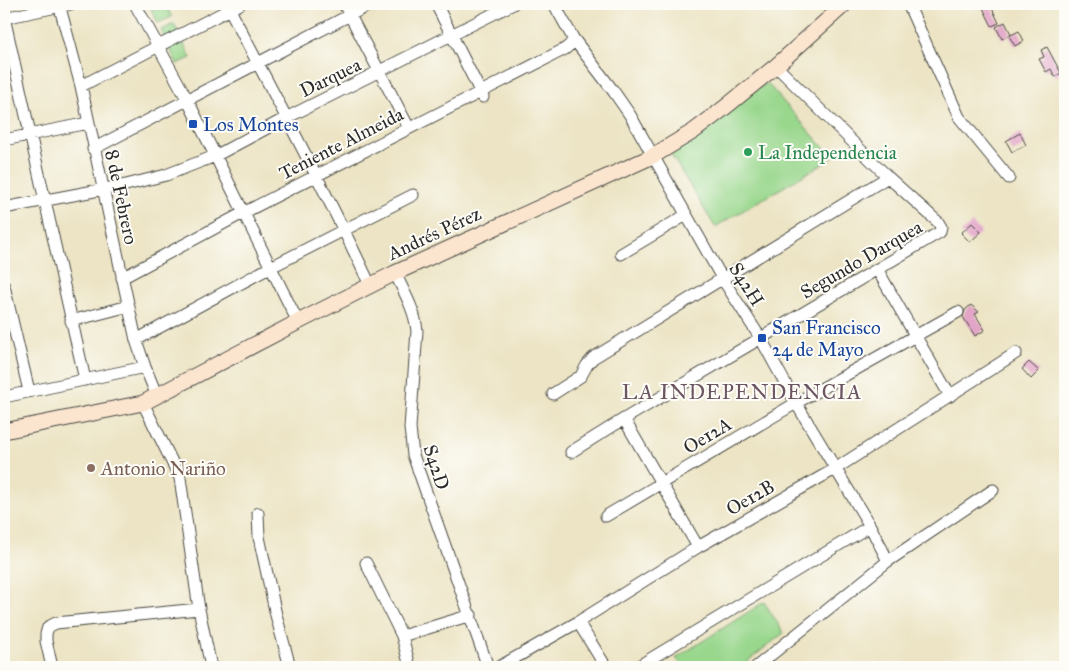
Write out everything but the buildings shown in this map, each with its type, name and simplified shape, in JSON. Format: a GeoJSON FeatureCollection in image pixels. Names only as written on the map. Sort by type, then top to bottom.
{"type":"FeatureCollection","features":[{"type":"Feature","properties":{"kind":"street"},"geometry":{"type":"LineString","coordinates":[[72,4],[59,5],[4,18],[85,380]]}},
{"type":"Feature","properties":{"kind":"street"},"geometry":{"type":"LineString","coordinates":[[136,4],[187,99],[298,322]]}},
{"type":"Feature","properties":{"kind":"street"},"geometry":{"type":"LineString","coordinates":[[344,4],[409,128]]}},
{"type":"Feature","properties":{"kind":"street"},"geometry":{"type":"LineString","coordinates":[[93,149],[371,4]]}},
{"type":"Feature","properties":{"kind":"street"},"geometry":{"type":"LineString","coordinates":[[436,4],[482,94]]}},
{"type":"Feature","properties":{"kind":"street","name":"Darquea"},"geometry":{"type":"LineString","coordinates":[[102,190],[166,175],[215,156],[286,118],[513,4]]}},
{"type":"Feature","properties":{"kind":"street","name":"S42H"},"geometry":{"type":"LineString","coordinates":[[554,4],[573,38],[630,115],[722,278],[761,339],[870,526],[888,561]]}},
{"type":"Feature","properties":{"kind":"street","name":"Andrés Pérez"},"geometry":{"type":"LineString","coordinates":[[4,431],[144,403],[370,285],[653,156],[694,131],[723,109],[776,66],[845,4]]}},
{"type":"Feature","properties":{"kind":"street"},"geometry":{"type":"LineString","coordinates":[[908,4],[960,117],[1010,178]]}},
{"type":"Feature","properties":{"kind":"street","name":"8 de Febrero"},"geometry":{"type":"LineString","coordinates":[[59,5],[80,86],[136,340],[157,396]]}},
{"type":"Feature","properties":{"kind":"street"},"geometry":{"type":"LineString","coordinates":[[80,86],[232,5],[258,62],[317,175],[370,285]]}},
{"type":"Feature","properties":{"kind":"street","name":"Teniente Almeida"},"geometry":{"type":"LineString","coordinates":[[122,278],[243,213],[409,128],[482,94],[565,50],[572,44],[573,38]]}},
{"type":"Feature","properties":{"kind":"street","name":"Segundo Darquea"},"geometry":{"type":"LineString","coordinates":[[571,452],[937,235],[941,229],[938,222],[888,177],[776,66]]}},
{"type":"Feature","properties":{"kind":"street"},"geometry":{"type":"LineString","coordinates":[[4,140],[88,122]]}},
{"type":"Feature","properties":{"kind":"street"},"geometry":{"type":"LineString","coordinates":[[553,394],[581,376],[593,358],[888,177]]}},
{"type":"Feature","properties":{"kind":"street"},"geometry":{"type":"LineString","coordinates":[[4,208],[102,190]]}},
{"type":"Feature","properties":{"kind":"street"},"geometry":{"type":"LineString","coordinates":[[136,340],[271,267],[413,195]]}},
{"type":"Feature","properties":{"kind":"street"},"geometry":{"type":"LineString","coordinates":[[621,254],[686,215]]}},
{"type":"Feature","properties":{"kind":"street"},"geometry":{"type":"LineString","coordinates":[[877,269],[950,396]]}},
{"type":"Feature","properties":{"kind":"street","name":"S42D"},"geometry":{"type":"LineString","coordinates":[[395,273],[413,310],[417,331],[410,428],[412,455],[471,615],[488,667]]}},
{"type":"Feature","properties":{"kind":"street"},"geometry":{"type":"LineString","coordinates":[[4,286],[8,328],[29,391]]}},
{"type":"Feature","properties":{"kind":"street"},"geometry":{"type":"LineString","coordinates":[[71,321],[129,306]]}},
{"type":"Feature","properties":{"kind":"street","name":"Oe12A"},"geometry":{"type":"LineString","coordinates":[[606,516],[796,402],[958,312]]}},
{"type":"Feature","properties":{"kind":"street","name":"Oe12B"},"geometry":{"type":"LineString","coordinates":[[499,667],[578,622],[698,547],[835,468],[1016,353]]}},
{"type":"Feature","properties":{"kind":"street"},"geometry":{"type":"LineString","coordinates":[[4,397],[145,367]]}},
{"type":"Feature","properties":{"kind":"street"},"geometry":{"type":"LineString","coordinates":[[144,403],[180,478],[199,609],[211,667]]}},
{"type":"Feature","properties":{"kind":"street"},"geometry":{"type":"LineString","coordinates":[[624,419],[698,547]]}},
{"type":"Feature","properties":{"kind":"street"},"geometry":{"type":"LineString","coordinates":[[756,667],[888,561],[993,490]]}},
{"type":"Feature","properties":{"kind":"street"},"geometry":{"type":"LineString","coordinates":[[258,513],[259,537],[276,615],[290,667]]}},
{"type":"Feature","properties":{"kind":"street"},"geometry":{"type":"LineString","coordinates":[[637,667],[870,526]]}},
{"type":"Feature","properties":{"kind":"street"},"geometry":{"type":"LineString","coordinates":[[366,563],[402,636],[410,667]]}},
{"type":"Feature","properties":{"kind":"street"},"geometry":{"type":"LineString","coordinates":[[52,667],[46,634],[48,627],[56,624],[199,609]]}},
{"type":"Feature","properties":{"kind":"street"},"geometry":{"type":"LineString","coordinates":[[402,636],[471,615]]}},
{"type":"Feature","properties":{"kind":"street"},"geometry":{"type":"LineString","coordinates":[[578,622],[606,667]]}},
{"type":"Feature","properties":{"kind":"green space"},"geometry":{"type":"Polygon","coordinates":[[[165,4],[172,17],[158,23],[151,9],[165,4]]]}},
{"type":"Feature","properties":{"kind":"green space"},"geometry":{"type":"Polygon","coordinates":[[[174,24],[191,58],[177,64],[161,30],[174,24]]]}},
{"type":"Feature","properties":{"kind":"green space","name":"La Independencia"},"geometry":{"type":"Polygon","coordinates":[[[767,83],[833,158],[715,227],[666,146],[767,83]]]}},
{"type":"Feature","properties":{"kind":"green space"},"geometry":{"type":"Polygon","coordinates":[[[764,602],[784,633],[740,667],[683,667],[676,658],[764,602]]]}},
{"type":"Feature","properties":{"kind":"place","name":"Los Montes"},"geometry":{"type":"Point","coordinates":[193,124]}},
{"type":"Feature","properties":{"kind":"place","name":"La Independencia"},"geometry":{"type":"Point","coordinates":[748,152]}},
{"type":"Feature","properties":{"kind":"place","name":"San Francisco 24 de Mayo"},"geometry":{"type":"Point","coordinates":[762,338]}},
{"type":"Feature","properties":{"kind":"place","name":"Antonio Nariño"},"geometry":{"type":"Point","coordinates":[91,468]}},
{"type":"Feature","properties":{"kind":"district","name":"LA INDEPENDENCIA"},"geometry":{"type":"Point","coordinates":[742,392]}}]}
